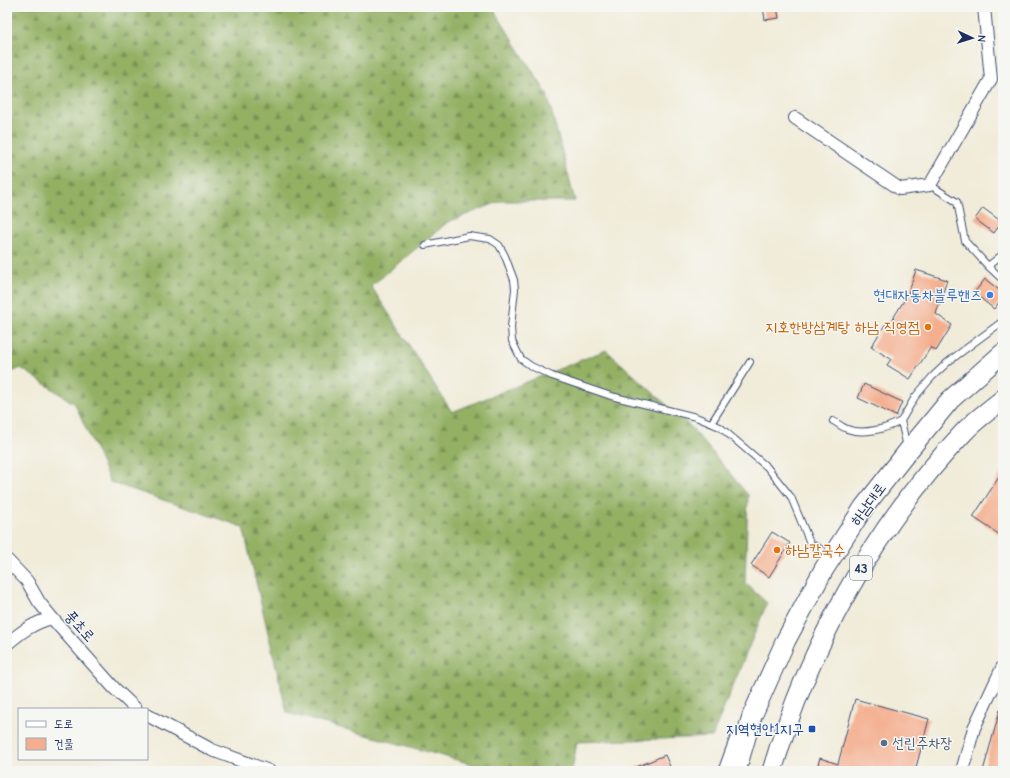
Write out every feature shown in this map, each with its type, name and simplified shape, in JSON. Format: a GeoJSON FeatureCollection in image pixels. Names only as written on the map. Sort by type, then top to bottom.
{"type":"FeatureCollection","features":[{"type":"Feature","properties":{"kind":"main road","name":"하남대로"},"geometry":{"type":"LineString","coordinates":[[736,771],[752,716],[828,551],[950,400],[1003,353]]}},
{"type":"Feature","properties":{"kind":"main road","name":"하남대로"},"geometry":{"type":"LineString","coordinates":[[772,771],[785,727],[816,653],[856,576],[889,524],[932,469],[965,431],[1000,406]]}},
{"type":"Feature","properties":{"kind":"street"},"geometry":{"type":"LineString","coordinates":[[795,118],[900,189],[930,185],[991,79],[984,7]]}},
{"type":"Feature","properties":{"kind":"street","name":"풍초로"},"geometry":{"type":"LineString","coordinates":[[7,560],[27,581],[39,602],[52,618],[114,688],[135,708]]}},
{"type":"Feature","properties":{"kind":"street"},"geometry":{"type":"LineString","coordinates":[[7,644],[26,628],[40,621],[52,618]]}},
{"type":"Feature","properties":{"kind":"street"},"geometry":{"type":"LineString","coordinates":[[962,771],[974,728],[999,683],[1003,666]]}},
{"type":"Feature","properties":{"kind":"street"},"geometry":{"type":"LineString","coordinates":[[148,716],[212,750],[269,771]]}},
{"type":"Feature","properties":{"kind":"street"},"geometry":{"type":"LineString","coordinates":[[726,771],[735,743],[752,716]]}},
{"type":"Feature","properties":{"kind":"lane"},"geometry":{"type":"LineString","coordinates":[[930,185],[957,202],[965,241],[1003,280]]}},
{"type":"Feature","properties":{"kind":"lane"},"geometry":{"type":"LineString","coordinates":[[425,245],[470,236],[490,239],[498,245],[510,267],[514,280],[515,289],[511,327],[512,341],[521,359],[531,366],[552,376],[611,396],[667,409],[712,422],[737,440],[767,467],[795,503],[810,543],[828,551]]}},
{"type":"Feature","properties":{"kind":"lane"},"geometry":{"type":"LineString","coordinates":[[988,266],[1003,254]]}},
{"type":"Feature","properties":{"kind":"lane"},"geometry":{"type":"LineString","coordinates":[[833,421],[847,429],[860,430],[886,428],[901,421],[915,397],[932,377],[948,362],[1003,321]]}},
{"type":"Feature","properties":{"kind":"lane"},"geometry":{"type":"LineString","coordinates":[[712,422],[750,362]]}},
{"type":"Feature","properties":{"kind":"lane"},"geometry":{"type":"LineString","coordinates":[[901,421],[908,451]]}},
{"type":"Feature","properties":{"kind":"lane"},"geometry":{"type":"LineString","coordinates":[[814,549],[828,551]]}},
{"type":"Feature","properties":{"kind":"green space"},"geometry":{"type":"Polygon","coordinates":[[[7,7],[492,7],[547,94],[575,201],[501,201],[448,222],[371,286],[452,412],[606,350],[691,427],[748,495],[745,583],[767,603],[712,737],[577,742],[572,771],[492,771],[287,713],[243,527],[110,482],[75,404],[21,368],[7,374],[7,7]]]}},
{"type":"Feature","properties":{"kind":"building"},"geometry":{"type":"Polygon","coordinates":[[[763,7],[777,7],[779,18],[765,20],[763,7]]]}},
{"type":"Feature","properties":{"kind":"building"},"geometry":{"type":"Polygon","coordinates":[[[983,208],[1002,222],[994,233],[975,219],[983,208]]]}},
{"type":"Feature","properties":{"kind":"building"},"geometry":{"type":"Polygon","coordinates":[[[916,270],[947,280],[936,314],[952,325],[936,351],[931,347],[910,379],[887,365],[891,359],[871,347],[886,323],[889,325],[908,294],[916,270]]]}},
{"type":"Feature","properties":{"kind":"building","name":"현대자동차블루핸즈"},"geometry":{"type":"Polygon","coordinates":[[[985,279],[1003,293],[1003,297],[994,309],[974,293],[985,279]]]}},
{"type":"Feature","properties":{"kind":"building"},"geometry":{"type":"Polygon","coordinates":[[[864,384],[902,402],[896,416],[858,398],[864,384]]]}},
{"type":"Feature","properties":{"kind":"building"},"geometry":{"type":"Polygon","coordinates":[[[1003,471],[1003,537],[973,517],[1003,471]]]}},
{"type":"Feature","properties":{"kind":"building"},"geometry":{"type":"Polygon","coordinates":[[[772,532],[790,543],[769,577],[751,565],[772,532]]]}},
{"type":"Feature","properties":{"kind":"building"},"geometry":{"type":"Polygon","coordinates":[[[855,699],[929,719],[915,771],[816,771],[820,758],[838,764],[855,699]]]}},
{"type":"Feature","properties":{"kind":"building"},"geometry":{"type":"Polygon","coordinates":[[[1000,710],[1003,711],[1003,771],[983,771],[1000,710]]]}},
{"type":"Feature","properties":{"kind":"building"},"geometry":{"type":"Polygon","coordinates":[[[665,755],[672,771],[627,771],[665,755]]]}},
{"type":"Feature","properties":{"kind":"place","name":"현대자동차블루핸즈"},"geometry":{"type":"Point","coordinates":[990,295]}},
{"type":"Feature","properties":{"kind":"place","name":"지호한방삼계탕 하남 직영점"},"geometry":{"type":"Point","coordinates":[928,327]}},
{"type":"Feature","properties":{"kind":"place","name":"하남칼국수"},"geometry":{"type":"Point","coordinates":[777,550]}},
{"type":"Feature","properties":{"kind":"place","name":"지역현안1지구"},"geometry":{"type":"Point","coordinates":[812,729]}},
{"type":"Feature","properties":{"kind":"place","name":"선린주차장"},"geometry":{"type":"Point","coordinates":[884,743]}}]}
